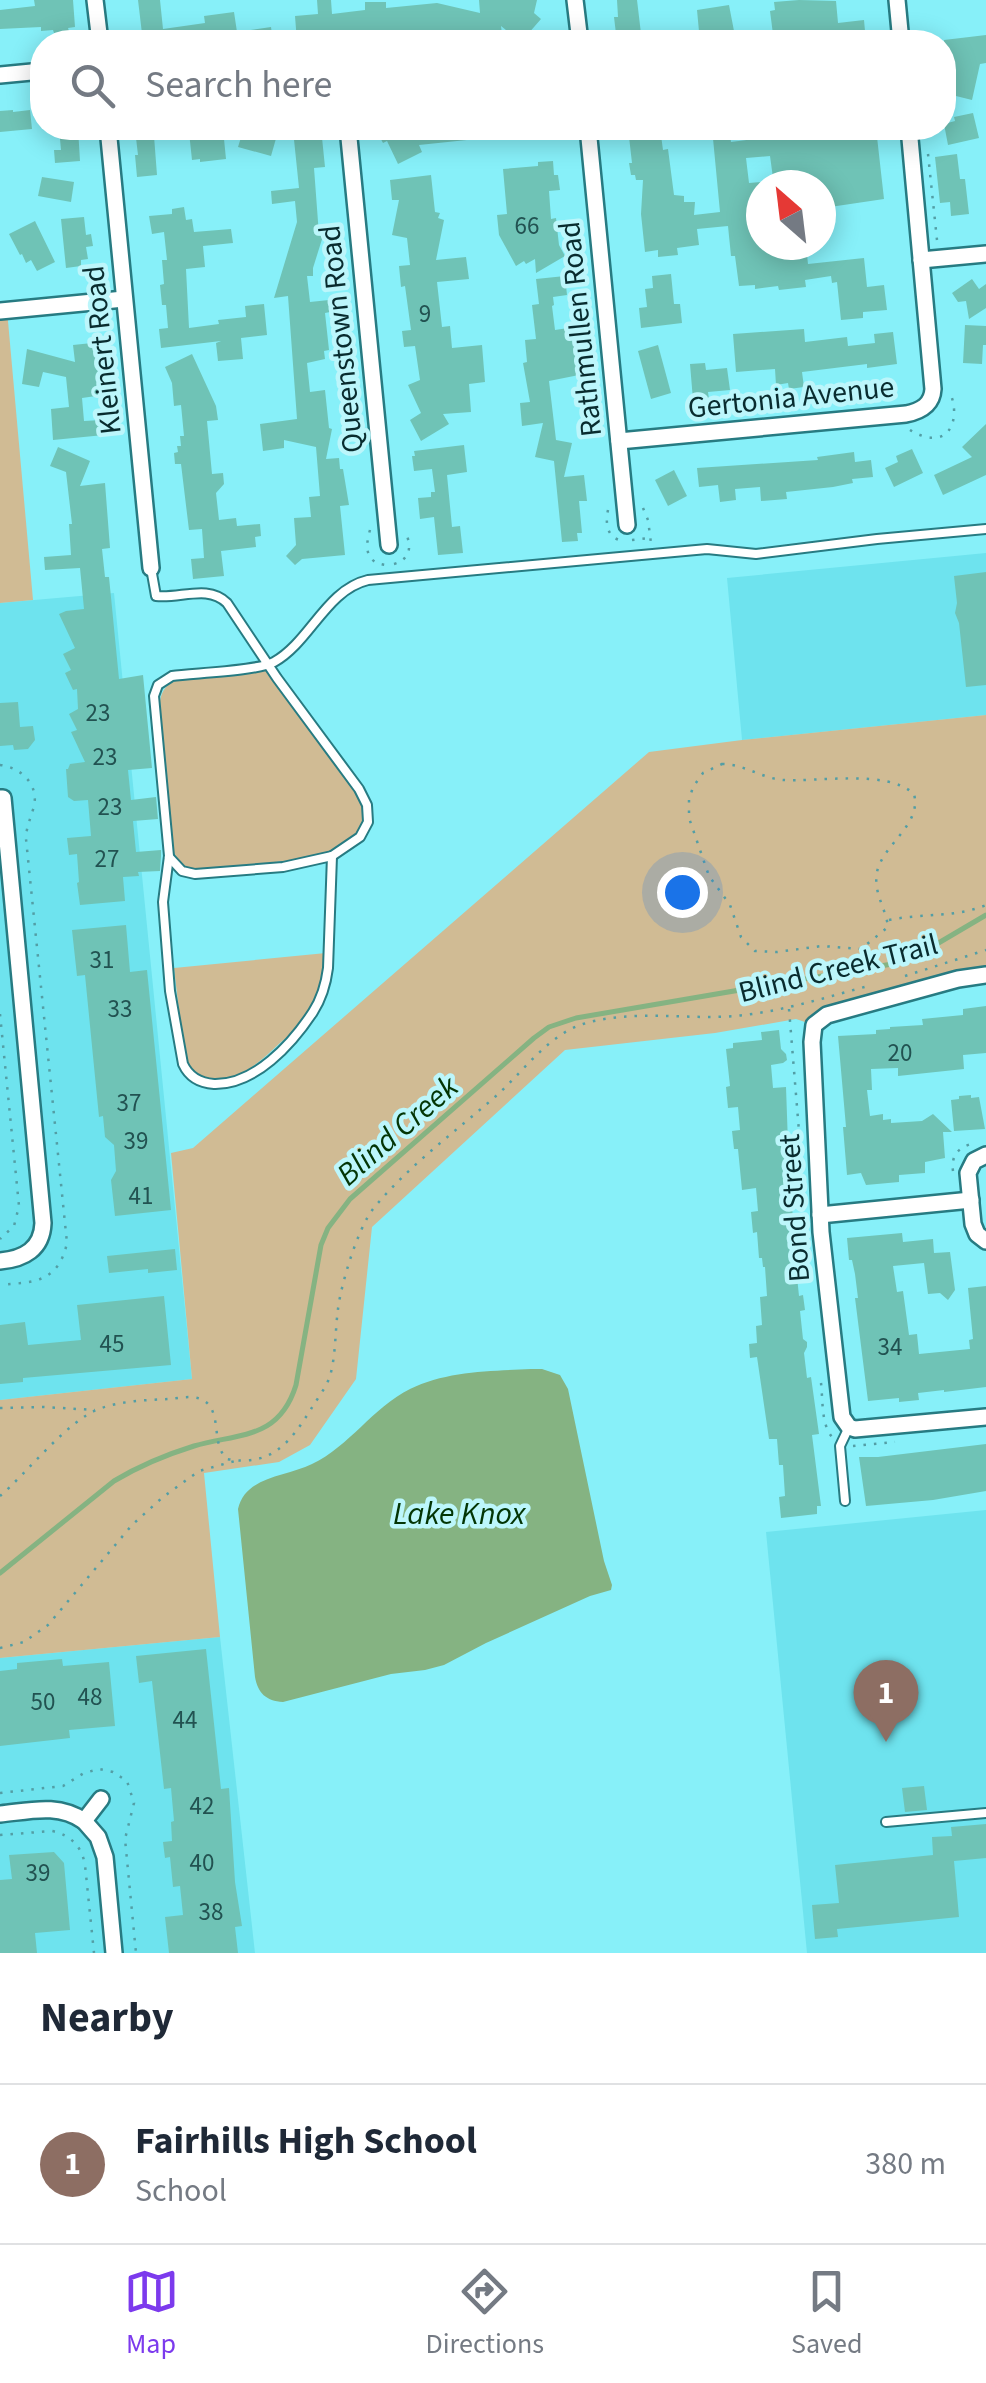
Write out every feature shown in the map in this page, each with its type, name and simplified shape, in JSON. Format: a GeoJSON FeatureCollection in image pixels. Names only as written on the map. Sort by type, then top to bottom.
{"type":"FeatureCollection","features":[{"type":"Feature","properties":{"kind":"street"},"geometry":{"type":"LineString","coordinates":[[96,0],[99,30]]}},
{"type":"Feature","properties":{"kind":"street"},"geometry":{"type":"LineString","coordinates":[[576,0],[579,30]]}},
{"type":"Feature","properties":{"kind":"street"},"geometry":{"type":"LineString","coordinates":[[897,0],[900,30]]}},
{"type":"Feature","properties":{"kind":"street"},"geometry":{"type":"LineString","coordinates":[[0,75],[30,71]]}},
{"type":"Feature","properties":{"kind":"street","name":"Kleinert Road"},"geometry":{"type":"LineString","coordinates":[[109,140],[150,568]]}},
{"type":"Feature","properties":{"kind":"street","name":"Queenstown Road"},"geometry":{"type":"LineString","coordinates":[[349,140],[388,546]]}},
{"type":"Feature","properties":{"kind":"street","name":"Rathmullen Road"},"geometry":{"type":"LineString","coordinates":[[589,140],[626,525]]}},
{"type":"Feature","properties":{"kind":"street","name":"Gertonia Avenue"},"geometry":{"type":"LineString","coordinates":[[619,441],[906,414],[926,406],[933,389],[911,140]]}},
{"type":"Feature","properties":{"kind":"street"},"geometry":{"type":"LineString","coordinates":[[922,260],[986,254]]}},
{"type":"Feature","properties":{"kind":"street"},"geometry":{"type":"LineString","coordinates":[[0,311],[124,299]]}},
{"type":"Feature","properties":{"kind":"street"},"geometry":{"type":"LineString","coordinates":[[0,798],[43,1223],[33,1250],[20,1258],[0,1261]]}},
{"type":"Feature","properties":{"kind":"street","name":"Bond Street"},"geometry":{"type":"LineString","coordinates":[[849,1427],[841,1411],[820,1215],[814,1025],[839,1011],[986,975]]}},
{"type":"Feature","properties":{"kind":"street"},"geometry":{"type":"LineString","coordinates":[[986,1156],[969,1168],[975,1229],[986,1240]]}},
{"type":"Feature","properties":{"kind":"street"},"geometry":{"type":"LineString","coordinates":[[820,1215],[971,1200]]}},
{"type":"Feature","properties":{"kind":"street"},"geometry":{"type":"LineString","coordinates":[[849,1427],[986,1417]]}},
{"type":"Feature","properties":{"kind":"street"},"geometry":{"type":"LineString","coordinates":[[84,1821],[101,1799]]}},
{"type":"Feature","properties":{"kind":"street"},"geometry":{"type":"LineString","coordinates":[[0,1814],[50,1808],[74,1814],[98,1837],[105,1857],[114,1953]]}},
{"type":"Feature","properties":{"kind":"lane"},"geometry":{"type":"LineString","coordinates":[[332,856],[328,968],[320,1000],[299,1030],[266,1063],[236,1080],[212,1084],[191,1077],[180,1056],[163,902],[169,856],[154,696],[162,681],[172,676],[269,666],[290,652],[342,592],[362,581],[707,549],[756,554],[986,529]]}},
{"type":"Feature","properties":{"kind":"lane"},"geometry":{"type":"LineString","coordinates":[[150,568],[153,592],[158,597],[208,593],[224,599],[354,781],[367,805],[366,830],[332,856],[283,867],[195,874],[182,871],[169,856]]}},
{"type":"Feature","properties":{"kind":"lane"},"geometry":{"type":"LineString","coordinates":[[846,1501],[840,1446],[849,1427]]}},
{"type":"Feature","properties":{"kind":"lane"},"geometry":{"type":"LineString","coordinates":[[886,1822],[986,1813]]}},
{"type":"Feature","properties":{"kind":"path"},"geometry":{"type":"LineString","coordinates":[[928,147],[937,243]]}},
{"type":"Feature","properties":{"kind":"path"},"geometry":{"type":"LineString","coordinates":[[640,504],[648,520],[653,554]]}},
{"type":"Feature","properties":{"kind":"path"},"geometry":{"type":"LineString","coordinates":[[722,764],[733,764],[783,780],[852,778],[906,787],[914,794],[914,812],[877,872],[876,886],[887,920],[888,927],[861,949],[822,946],[767,952],[748,946],[740,938],[730,905],[709,876],[690,818],[689,800],[703,774],[722,764]]}},
{"type":"Feature","properties":{"kind":"path"},"geometry":{"type":"LineString","coordinates":[[0,765],[21,772],[35,797],[26,840],[67,1234],[63,1258],[47,1277],[0,1285]]}},
{"type":"Feature","properties":{"kind":"path"},"geometry":{"type":"LineString","coordinates":[[887,920],[934,913],[959,915],[986,905]]}},
{"type":"Feature","properties":{"kind":"path","name":"Blind Creek Trail"},"geometry":{"type":"LineString","coordinates":[[896,979],[986,950]]}},
{"type":"Feature","properties":{"kind":"path","name":"Blind Creek Trail"},"geometry":{"type":"LineString","coordinates":[[0,1648],[24,1642],[48,1625],[132,1525],[163,1496],[199,1471],[267,1456],[283,1447],[327,1384],[341,1290],[374,1208],[558,1037],[598,1021],[634,1016],[736,1016],[878,984]]}},
{"type":"Feature","properties":{"kind":"path"},"geometry":{"type":"LineString","coordinates":[[0,1014],[19,1206],[14,1226],[0,1239]]}},
{"type":"Feature","properties":{"kind":"path"},"geometry":{"type":"LineString","coordinates":[[0,1408],[96,1410],[154,1399],[198,1398],[212,1408],[224,1457],[236,1460]]}},
{"type":"Feature","properties":{"kind":"path"},"geometry":{"type":"LineString","coordinates":[[0,1496],[71,1427],[96,1410]]}},
{"type":"Feature","properties":{"kind":"path"},"geometry":{"type":"LineString","coordinates":[[0,1835],[52,1831],[74,1842],[83,1856],[94,1953]]}},
{"type":"Feature","properties":{"kind":"shaded area"},"geometry":{"type":"Polygon","coordinates":[[[7,310],[33,600],[0,603],[0,311],[7,310]]]}},
{"type":"Feature","properties":{"kind":"shaded area"},"geometry":{"type":"Polygon","coordinates":[[[986,553],[986,715],[742,740],[727,578],[986,553]]]}},
{"type":"Feature","properties":{"kind":"shaded area"},"geometry":{"type":"Polygon","coordinates":[[[114,593],[192,1379],[0,1400],[0,603],[114,593]]]}},
{"type":"Feature","properties":{"kind":"shaded area"},"geometry":{"type":"Polygon","coordinates":[[[265,670],[357,792],[363,818],[360,828],[345,844],[310,858],[196,871],[180,862],[171,846],[162,693],[178,680],[265,670]]]}},
{"type":"Feature","properties":{"kind":"shaded area"},"geometry":{"type":"Polygon","coordinates":[[[986,715],[986,975],[814,1025],[796,1019],[715,1033],[565,1050],[372,1227],[356,1379],[310,1445],[279,1462],[204,1473],[220,1637],[0,1658],[0,1400],[192,1379],[171,1153],[193,1148],[649,752],[986,715]]]}},
{"type":"Feature","properties":{"kind":"shaded area"},"geometry":{"type":"Polygon","coordinates":[[[326,953],[315,1001],[289,1035],[242,1073],[222,1078],[196,1076],[184,1055],[174,968],[326,953]]]}},
{"type":"Feature","properties":{"kind":"shaded area"},"geometry":{"type":"Polygon","coordinates":[[[986,1510],[986,1953],[807,1953],[766,1532],[986,1510]]]}},
{"type":"Feature","properties":{"kind":"shaded area"},"geometry":{"type":"Polygon","coordinates":[[[220,1637],[255,1953],[0,1953],[0,1658],[220,1637]]]}},
{"type":"Feature","properties":{"kind":"water","name":"Lake Knox"},"geometry":{"type":"Polygon","coordinates":[[[542,1369],[560,1375],[568,1389],[611,1590],[590,1596],[444,1665],[391,1674],[283,1702],[264,1695],[255,1677],[238,1509],[242,1498],[268,1479],[326,1456],[410,1389],[454,1375],[542,1369]]]}},
{"type":"Feature","properties":{"kind":"building"},"geometry":{"type":"Polygon","coordinates":[[[34,0],[73,0],[75,27],[0,29],[0,10],[35,6],[34,0]]]}},
{"type":"Feature","properties":{"kind":"building"},"geometry":{"type":"Polygon","coordinates":[[[138,0],[160,0],[163,29],[205,23],[204,16],[234,12],[237,30],[142,30],[138,0]]]}},
{"type":"Feature","properties":{"kind":"building"},"geometry":{"type":"Polygon","coordinates":[[[317,0],[331,0],[332,14],[365,10],[365,2],[386,2],[386,8],[437,3],[480,13],[479,0],[537,0],[534,13],[541,19],[531,30],[506,30],[501,26],[502,30],[296,30],[295,16],[318,14],[317,0]]]}},
{"type":"Feature","properties":{"kind":"building"},"geometry":{"type":"Polygon","coordinates":[[[617,0],[637,0],[641,30],[616,30],[614,17],[618,17],[617,0]]]}},
{"type":"Feature","properties":{"kind":"building"},"geometry":{"type":"Polygon","coordinates":[[[836,1],[838,23],[864,20],[865,30],[772,30],[770,11],[775,10],[774,2],[836,1]]]}},
{"type":"Feature","properties":{"kind":"building"},"geometry":{"type":"Polygon","coordinates":[[[729,5],[734,30],[699,30],[697,10],[729,5]]]}},
{"type":"Feature","properties":{"kind":"building"},"geometry":{"type":"Polygon","coordinates":[[[986,35],[986,63],[980,64],[972,100],[956,96],[956,39],[986,35]]]}},
{"type":"Feature","properties":{"kind":"building"},"geometry":{"type":"Polygon","coordinates":[[[30,110],[30,129],[0,132],[0,111],[30,110]]]}},
{"type":"Feature","properties":{"kind":"building"},"geometry":{"type":"Polygon","coordinates":[[[973,113],[979,138],[948,145],[947,140],[956,140],[956,117],[973,113]]]}},
{"type":"Feature","properties":{"kind":"building"},"geometry":{"type":"Polygon","coordinates":[[[60,140],[79,140],[80,161],[55,163],[54,150],[61,150],[60,140]]]}},
{"type":"Feature","properties":{"kind":"building"},"geometry":{"type":"Polygon","coordinates":[[[136,140],[154,140],[157,175],[137,177],[136,140]]]}},
{"type":"Feature","properties":{"kind":"building"},"geometry":{"type":"Polygon","coordinates":[[[190,140],[224,140],[226,159],[192,160],[190,140]]]}},
{"type":"Feature","properties":{"kind":"building"},"geometry":{"type":"Polygon","coordinates":[[[240,140],[276,140],[271,156],[238,147],[240,140]]]}},
{"type":"Feature","properties":{"kind":"building"},"geometry":{"type":"Polygon","coordinates":[[[294,140],[322,140],[325,167],[314,168],[319,235],[323,236],[313,276],[307,276],[310,302],[329,300],[330,312],[325,313],[329,350],[324,351],[325,359],[307,363],[310,392],[325,390],[332,429],[326,459],[339,458],[349,505],[340,506],[345,555],[302,559],[295,565],[286,556],[296,545],[294,518],[311,517],[309,497],[320,496],[316,447],[284,440],[284,448],[263,451],[260,424],[297,419],[288,296],[274,298],[297,222],[295,201],[272,204],[271,191],[299,188],[294,140]]]}},
{"type":"Feature","properties":{"kind":"building"},"geometry":{"type":"Polygon","coordinates":[[[381,140],[467,140],[419,145],[422,152],[398,164],[387,141],[381,140]]]}},
{"type":"Feature","properties":{"kind":"building"},"geometry":{"type":"Polygon","coordinates":[[[629,140],[662,140],[663,150],[668,149],[674,195],[684,196],[684,202],[695,202],[694,215],[720,212],[713,140],[877,140],[884,199],[836,206],[836,170],[772,170],[770,156],[746,158],[746,260],[808,260],[808,264],[864,258],[867,287],[884,285],[887,310],[863,312],[863,318],[841,320],[837,282],[832,283],[831,276],[805,280],[806,287],[779,290],[778,286],[739,286],[728,226],[697,229],[699,245],[677,248],[678,255],[658,257],[658,250],[645,252],[643,180],[631,175],[629,140]]]}},
{"type":"Feature","properties":{"kind":"building"},"geometry":{"type":"Polygon","coordinates":[[[957,154],[969,214],[951,216],[950,202],[940,203],[935,157],[957,154]]]}},
{"type":"Feature","properties":{"kind":"building"},"geometry":{"type":"Polygon","coordinates":[[[553,161],[560,190],[549,191],[551,219],[556,218],[559,245],[565,256],[536,273],[535,259],[516,266],[499,235],[497,215],[507,214],[503,169],[553,161]]]}},
{"type":"Feature","properties":{"kind":"building"},"geometry":{"type":"Polygon","coordinates":[[[431,175],[435,212],[444,220],[436,260],[466,257],[469,279],[437,282],[442,327],[450,326],[452,348],[482,345],[485,382],[469,384],[471,412],[443,414],[449,424],[421,441],[410,420],[421,413],[408,385],[420,380],[415,346],[404,347],[402,331],[411,330],[399,266],[410,265],[407,238],[392,235],[399,200],[392,200],[390,180],[431,175]]]}},
{"type":"Feature","properties":{"kind":"building"},"geometry":{"type":"Polygon","coordinates":[[[42,177],[74,182],[71,202],[38,196],[42,177]]]}},
{"type":"Feature","properties":{"kind":"building"},"geometry":{"type":"Polygon","coordinates":[[[184,207],[194,232],[231,229],[233,243],[203,246],[205,267],[186,269],[189,328],[246,317],[245,306],[264,304],[267,335],[241,338],[243,359],[218,361],[216,343],[221,341],[161,348],[159,329],[168,328],[160,285],[164,284],[162,260],[167,260],[164,232],[152,234],[149,216],[172,214],[172,209],[184,207]]]}},
{"type":"Feature","properties":{"kind":"building"},"geometry":{"type":"Polygon","coordinates":[[[84,217],[86,235],[91,234],[93,246],[86,247],[88,259],[81,260],[81,266],[66,268],[61,219],[84,217]]]}},
{"type":"Feature","properties":{"kind":"building"},"geometry":{"type":"Polygon","coordinates":[[[35,221],[55,262],[37,271],[31,260],[26,263],[9,234],[35,221]]]}},
{"type":"Feature","properties":{"kind":"building"},"geometry":{"type":"Polygon","coordinates":[[[671,274],[674,304],[680,304],[682,323],[641,328],[639,308],[647,307],[645,289],[653,288],[652,276],[671,274]]]}},
{"type":"Feature","properties":{"kind":"building"},"geometry":{"type":"Polygon","coordinates":[[[565,276],[567,295],[553,297],[555,330],[568,328],[569,335],[574,335],[579,375],[549,381],[556,440],[572,443],[564,477],[584,475],[587,501],[579,501],[582,533],[577,533],[578,541],[562,542],[554,461],[535,457],[543,423],[522,426],[520,403],[530,402],[523,363],[527,362],[525,340],[536,339],[532,305],[539,304],[536,279],[565,276]]]}},
{"type":"Feature","properties":{"kind":"building"},"geometry":{"type":"Polygon","coordinates":[[[972,279],[979,289],[986,284],[986,308],[969,319],[966,301],[958,302],[952,293],[972,279]]]}},
{"type":"Feature","properties":{"kind":"building"},"geometry":{"type":"Polygon","coordinates":[[[965,325],[986,326],[982,364],[963,363],[965,325]]]}},
{"type":"Feature","properties":{"kind":"building"},"geometry":{"type":"Polygon","coordinates":[[[804,329],[805,342],[847,337],[848,346],[875,343],[874,334],[893,332],[897,364],[802,372],[804,387],[789,389],[788,383],[776,385],[775,369],[736,372],[733,334],[804,329]]]}},
{"type":"Feature","properties":{"kind":"building"},"geometry":{"type":"Polygon","coordinates":[[[92,343],[92,347],[106,345],[108,367],[100,367],[103,395],[82,398],[84,421],[102,420],[104,435],[53,440],[51,409],[69,407],[66,377],[43,372],[39,387],[22,384],[27,349],[75,362],[73,345],[92,343]]]}},
{"type":"Feature","properties":{"kind":"building"},"geometry":{"type":"Polygon","coordinates":[[[658,345],[671,393],[651,399],[638,351],[658,345]]]}},
{"type":"Feature","properties":{"kind":"building"},"geometry":{"type":"Polygon","coordinates":[[[192,354],[216,406],[218,420],[207,421],[212,474],[223,473],[224,484],[216,493],[219,520],[236,518],[237,526],[260,524],[261,536],[255,537],[256,547],[221,551],[224,576],[193,579],[191,559],[204,558],[202,529],[189,530],[181,464],[175,464],[174,453],[181,446],[180,436],[184,436],[181,405],[174,406],[172,383],[165,367],[192,354]]]}},
{"type":"Feature","properties":{"kind":"building"},"geometry":{"type":"Polygon","coordinates":[[[705,363],[706,370],[727,368],[730,390],[708,392],[709,399],[693,400],[690,364],[705,363]]]}},
{"type":"Feature","properties":{"kind":"building"},"geometry":{"type":"Polygon","coordinates":[[[986,424],[986,475],[943,495],[934,475],[972,457],[962,447],[986,424]]]}},
{"type":"Feature","properties":{"kind":"building"},"geometry":{"type":"Polygon","coordinates":[[[464,445],[467,472],[447,475],[452,527],[460,526],[463,553],[438,555],[434,517],[420,519],[418,498],[431,497],[431,492],[435,492],[432,469],[414,471],[412,456],[414,451],[464,445]]]}},
{"type":"Feature","properties":{"kind":"building"},"geometry":{"type":"Polygon","coordinates":[[[58,447],[90,461],[80,486],[105,483],[110,548],[102,549],[105,577],[109,577],[119,679],[143,675],[152,768],[128,770],[131,800],[156,797],[158,819],[133,821],[136,852],[161,850],[160,871],[123,877],[125,901],[80,905],[77,854],[69,855],[67,838],[91,836],[88,800],[74,801],[68,797],[66,769],[70,764],[85,762],[71,732],[77,730],[69,714],[78,709],[77,689],[73,690],[65,673],[71,670],[63,654],[75,648],[59,614],[84,609],[80,568],[45,570],[44,557],[71,555],[66,472],[50,466],[58,447]]]}},
{"type":"Feature","properties":{"kind":"building"},"geometry":{"type":"Polygon","coordinates":[[[912,449],[923,473],[894,487],[885,468],[898,462],[896,456],[912,449]]]}},
{"type":"Feature","properties":{"kind":"building"},"geometry":{"type":"Polygon","coordinates":[[[854,452],[855,462],[871,460],[873,477],[852,479],[853,483],[833,487],[786,492],[787,499],[761,501],[760,487],[735,489],[736,500],[720,502],[718,485],[699,487],[697,468],[818,460],[817,457],[854,452]]]}},
{"type":"Feature","properties":{"kind":"building"},"geometry":{"type":"Polygon","coordinates":[[[674,470],[687,496],[668,506],[655,480],[674,470]]]}},
{"type":"Feature","properties":{"kind":"building"},"geometry":{"type":"Polygon","coordinates":[[[986,572],[986,685],[966,687],[954,576],[986,572]]]}},
{"type":"Feature","properties":{"kind":"building"},"geometry":{"type":"Polygon","coordinates":[[[18,702],[20,727],[33,726],[35,740],[28,749],[14,750],[13,745],[0,746],[0,703],[18,702]]]}},
{"type":"Feature","properties":{"kind":"building"},"geometry":{"type":"Polygon","coordinates":[[[126,925],[130,972],[147,970],[171,1210],[115,1216],[111,1180],[116,1171],[114,1145],[105,1137],[103,1116],[99,1117],[85,975],[77,976],[72,930],[126,925]]]}},
{"type":"Feature","properties":{"kind":"building"},"geometry":{"type":"Polygon","coordinates":[[[986,1006],[986,1053],[963,1055],[964,1069],[898,1076],[898,1068],[871,1069],[872,1090],[867,1090],[870,1116],[883,1114],[883,1120],[891,1119],[891,1123],[922,1121],[933,1114],[952,1132],[943,1132],[945,1158],[925,1162],[925,1173],[899,1175],[899,1182],[866,1185],[861,1173],[847,1175],[838,1036],[923,1025],[922,1019],[963,1015],[963,1009],[986,1006]]]}},
{"type":"Feature","properties":{"kind":"building"},"geometry":{"type":"Polygon","coordinates":[[[779,1030],[787,1060],[771,1065],[773,1088],[786,1087],[788,1144],[784,1144],[791,1184],[788,1185],[799,1296],[803,1295],[805,1310],[800,1311],[803,1339],[807,1342],[807,1378],[811,1377],[819,1434],[812,1435],[821,1506],[817,1506],[817,1514],[781,1518],[779,1497],[785,1496],[783,1465],[779,1465],[777,1439],[769,1439],[757,1357],[750,1358],[749,1344],[757,1343],[756,1326],[762,1325],[760,1297],[767,1296],[765,1267],[759,1258],[757,1232],[753,1233],[751,1212],[758,1211],[756,1188],[742,1190],[732,1131],[740,1130],[738,1107],[728,1108],[726,1087],[730,1086],[726,1049],[733,1048],[733,1043],[762,1040],[761,1032],[779,1030]]]}},
{"type":"Feature","properties":{"kind":"building"},"geometry":{"type":"Polygon","coordinates":[[[979,1097],[985,1129],[954,1131],[951,1100],[979,1097]]]}},
{"type":"Feature","properties":{"kind":"building"},"geometry":{"type":"Polygon","coordinates":[[[902,1233],[903,1242],[933,1239],[934,1253],[950,1252],[955,1290],[948,1300],[940,1293],[928,1294],[924,1263],[893,1266],[897,1292],[903,1291],[909,1335],[917,1334],[919,1354],[970,1349],[969,1340],[973,1339],[968,1288],[986,1286],[986,1387],[918,1393],[919,1400],[868,1401],[855,1274],[847,1238],[902,1233]]]}},
{"type":"Feature","properties":{"kind":"building"},"geometry":{"type":"Polygon","coordinates":[[[175,1249],[177,1270],[109,1273],[107,1256],[175,1249]]]}},
{"type":"Feature","properties":{"kind":"building"},"geometry":{"type":"Polygon","coordinates":[[[164,1296],[171,1365],[23,1378],[23,1382],[0,1384],[0,1325],[25,1322],[28,1345],[81,1340],[77,1305],[164,1296]]]}},
{"type":"Feature","properties":{"kind":"building"},"geometry":{"type":"Polygon","coordinates":[[[986,1444],[986,1491],[866,1506],[859,1457],[986,1444]]]}},
{"type":"Feature","properties":{"kind":"building"},"geometry":{"type":"Polygon","coordinates":[[[206,1649],[221,1789],[229,1788],[242,1926],[235,1927],[238,1953],[169,1953],[165,1917],[183,1915],[180,1886],[173,1887],[170,1857],[165,1858],[163,1842],[172,1841],[171,1788],[164,1789],[152,1681],[139,1683],[136,1656],[206,1649]]]}},
{"type":"Feature","properties":{"kind":"building"},"geometry":{"type":"Polygon","coordinates":[[[62,1659],[63,1666],[109,1662],[115,1726],[69,1730],[70,1738],[0,1746],[0,1671],[17,1669],[17,1663],[62,1659]]]}},
{"type":"Feature","properties":{"kind":"building"},"geometry":{"type":"Polygon","coordinates":[[[924,1786],[927,1810],[905,1812],[902,1788],[924,1786]]]}},
{"type":"Feature","properties":{"kind":"building"},"geometry":{"type":"Polygon","coordinates":[[[986,1824],[986,1858],[954,1861],[959,1917],[837,1929],[838,1937],[815,1939],[812,1905],[839,1903],[835,1865],[933,1855],[932,1837],[952,1836],[951,1827],[986,1824]]]}},
{"type":"Feature","properties":{"kind":"building"},"geometry":{"type":"Polygon","coordinates":[[[54,1852],[64,1863],[70,1930],[35,1933],[37,1953],[0,1953],[0,1880],[12,1879],[9,1855],[54,1852]]]}},
{"type":"Feature","properties":{"kind":"waterway","name":"Blind Creek"},"geometry":{"type":"LineString","coordinates":[[0,1573],[114,1481],[183,1449],[255,1431],[279,1416],[296,1385],[321,1245],[328,1228],[350,1199],[549,1027],[576,1018],[892,964],[913,958],[986,915]]}},
{"type":"Feature","properties":{"kind":"place","name":"Fairhills High School"},"geometry":{"type":"Point","coordinates":[886,1742]}}]}
